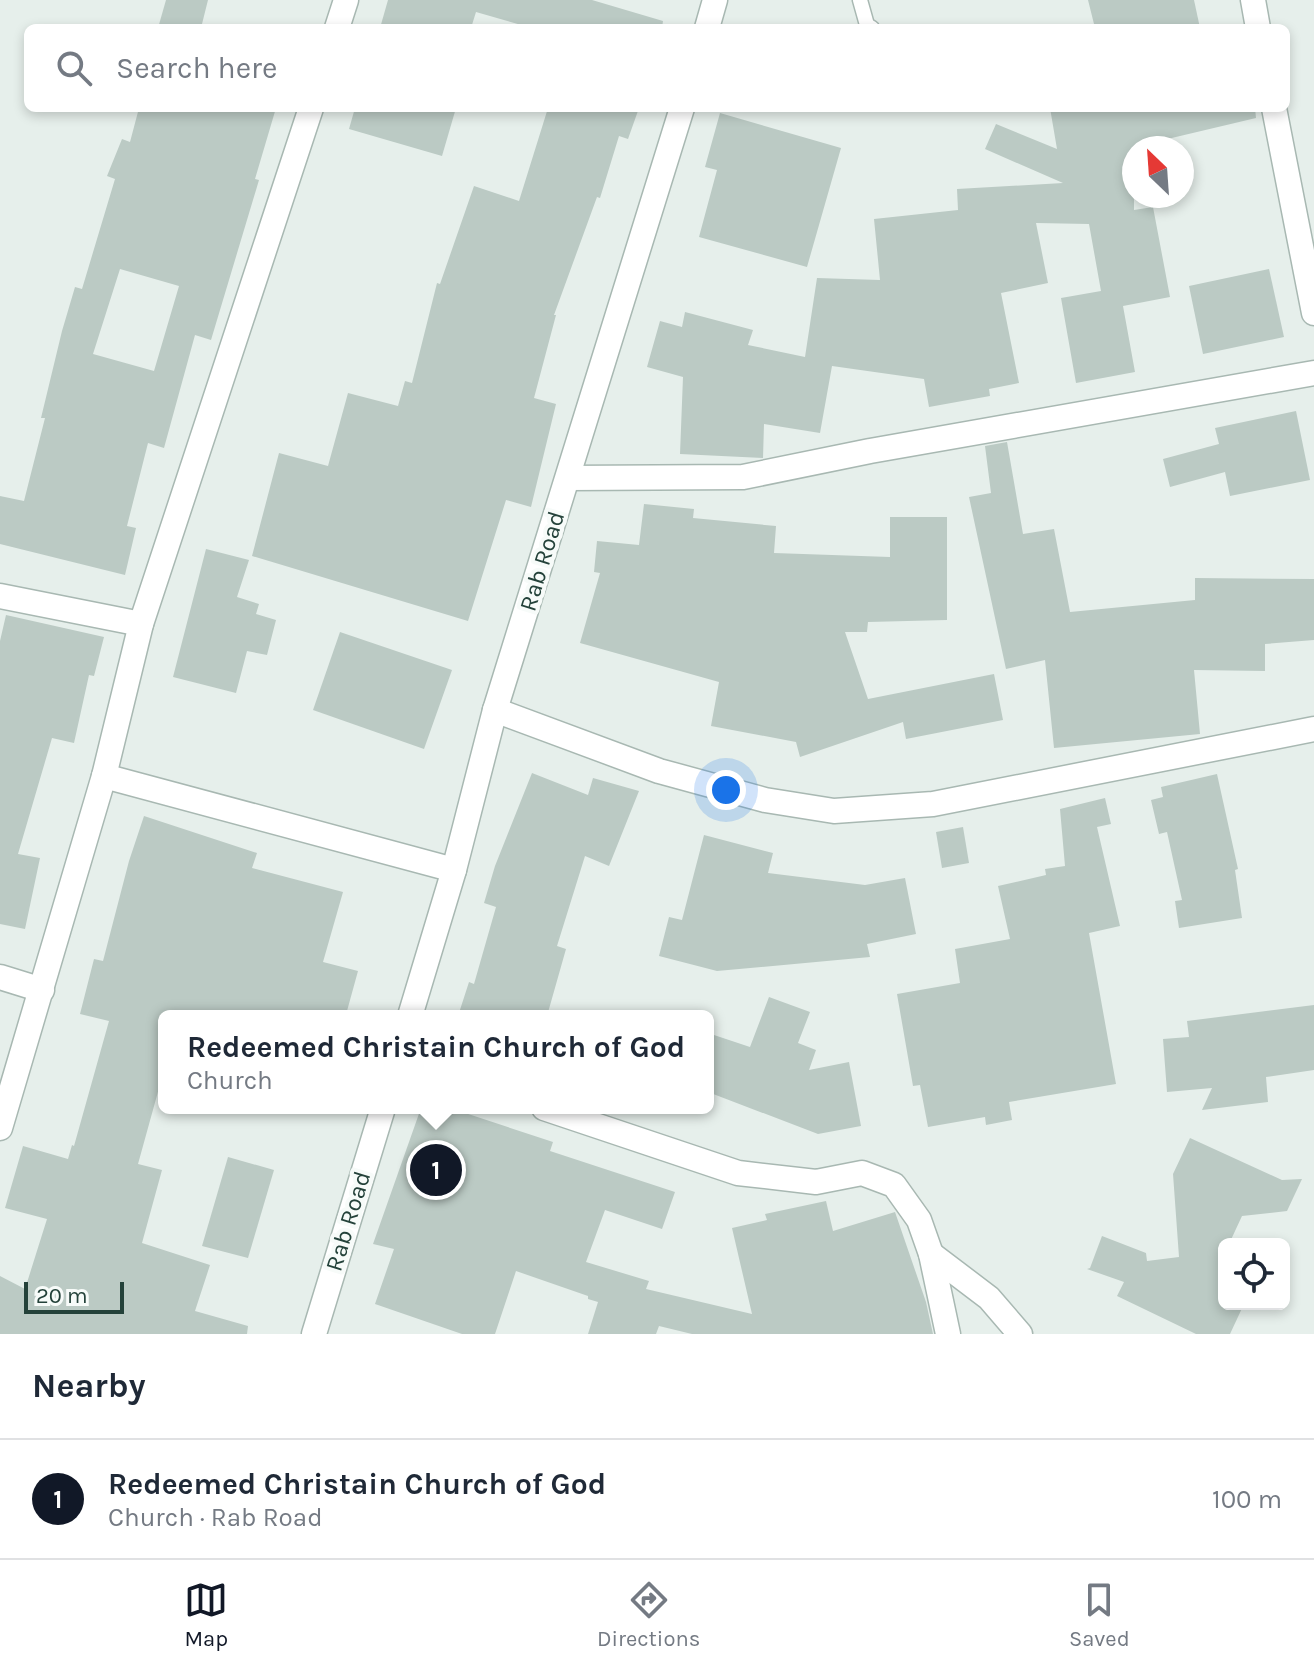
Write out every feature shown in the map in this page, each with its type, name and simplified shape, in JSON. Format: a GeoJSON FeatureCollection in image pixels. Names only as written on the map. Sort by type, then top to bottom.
{"type":"FeatureCollection","features":[{"type":"Feature","properties":{"kind":"street"},"geometry":{"type":"LineString","coordinates":[[338,24],[346,0]]}},
{"type":"Feature","properties":{"kind":"street"},"geometry":{"type":"LineString","coordinates":[[708,24],[715,0]]}},
{"type":"Feature","properties":{"kind":"street"},"geometry":{"type":"LineString","coordinates":[[1253,0],[1257,24]]}},
{"type":"Feature","properties":{"kind":"street"},"geometry":{"type":"LineString","coordinates":[[0,1128],[104,776],[141,624],[310,112]]}},
{"type":"Feature","properties":{"kind":"street","name":"Rab Road"},"geometry":{"type":"LineString","coordinates":[[412,1010],[454,870],[495,710],[681,112]]}},
{"type":"Feature","properties":{"kind":"street"},"geometry":{"type":"LineString","coordinates":[[1275,112],[1314,313]]}},
{"type":"Feature","properties":{"kind":"street"},"geometry":{"type":"LineString","coordinates":[[568,478],[743,477],[870,451],[1314,373]]}},
{"type":"Feature","properties":{"kind":"street"},"geometry":{"type":"LineString","coordinates":[[0,596],[141,624]]}},
{"type":"Feature","properties":{"kind":"street"},"geometry":{"type":"LineString","coordinates":[[495,710],[659,771],[765,800],[834,811],[933,804],[1314,729]]}},
{"type":"Feature","properties":{"kind":"street"},"geometry":{"type":"LineString","coordinates":[[104,776],[454,870]]}},
{"type":"Feature","properties":{"kind":"street"},"geometry":{"type":"LineString","coordinates":[[0,977],[42,990]]}},
{"type":"Feature","properties":{"kind":"street","name":"Rab Road"},"geometry":{"type":"LineString","coordinates":[[314,1334],[381,1114]]}},
{"type":"Feature","properties":{"kind":"street"},"geometry":{"type":"LineString","coordinates":[[562,1114],[738,1173],[816,1182],[862,1173],[894,1185],[919,1220],[931,1254],[948,1334]]}},
{"type":"Feature","properties":{"kind":"street"},"geometry":{"type":"LineString","coordinates":[[931,1254],[989,1298],[1020,1334]]}},
{"type":"Feature","properties":{"kind":"lane"},"geometry":{"type":"LineString","coordinates":[[860,0],[867,24]]}},
{"type":"Feature","properties":{"kind":"building"},"geometry":{"type":"Polygon","coordinates":[[[166,0],[208,0],[202,24],[159,24],[166,0]]]}},
{"type":"Feature","properties":{"kind":"building"},"geometry":{"type":"Polygon","coordinates":[[[388,0],[592,0],[663,21],[663,24],[518,24],[476,12],[472,24],[381,24],[388,0]]]}},
{"type":"Feature","properties":{"kind":"building"},"geometry":{"type":"Polygon","coordinates":[[[1088,0],[1194,0],[1199,24],[1094,24],[1088,0]]]}},
{"type":"Feature","properties":{"kind":"building"},"geometry":{"type":"Polygon","coordinates":[[[138,112],[275,112],[255,179],[259,180],[211,340],[195,335],[164,448],[148,443],[127,526],[136,528],[125,575],[0,544],[0,496],[24,501],[62,331],[75,287],[82,289],[115,179],[107,176],[122,139],[130,142],[138,112]],[[120,269],[93,354],[154,371],[179,286],[120,269]]]}},
{"type":"Feature","properties":{"kind":"building"},"geometry":{"type":"Polygon","coordinates":[[[354,112],[455,112],[442,156],[349,129],[354,112]]]}},
{"type":"Feature","properties":{"kind":"building"},"geometry":{"type":"Polygon","coordinates":[[[547,112],[638,112],[628,139],[619,136],[600,198],[597,197],[554,315],[534,398],[556,404],[531,507],[506,500],[468,621],[252,556],[279,453],[328,466],[348,393],[398,406],[405,381],[412,383],[437,283],[440,284],[474,186],[519,201],[547,112]]]}},
{"type":"Feature","properties":{"kind":"building"},"geometry":{"type":"Polygon","coordinates":[[[1051,112],[1255,112],[1256,118],[1180,136],[1122,136],[1122,208],[1153,208],[1170,297],[1123,306],[1135,372],[1076,383],[1061,298],[1101,291],[1089,224],[1036,223],[1048,283],[1001,293],[1019,383],[989,389],[990,396],[929,407],[924,379],[832,366],[820,433],[764,424],[763,458],[680,454],[683,377],[647,367],[660,321],[682,327],[685,312],[753,330],[748,345],[805,357],[817,278],[880,280],[874,219],[958,210],[957,189],[1063,183],[985,149],[996,124],[1057,149],[1051,112]]]}},
{"type":"Feature","properties":{"kind":"building"},"geometry":{"type":"Polygon","coordinates":[[[720,113],[841,148],[807,267],[699,237],[717,170],[705,167],[720,113]]]}},
{"type":"Feature","properties":{"kind":"building"},"geometry":{"type":"Polygon","coordinates":[[[1269,269],[1284,337],[1203,354],[1189,286],[1269,269]]]}},
{"type":"Feature","properties":{"kind":"building"},"geometry":{"type":"Polygon","coordinates":[[[1296,411],[1310,480],[1230,496],[1225,472],[1170,487],[1163,459],[1219,444],[1215,428],[1296,411]]]}},
{"type":"Feature","properties":{"kind":"building"},"geometry":{"type":"Polygon","coordinates":[[[1007,442],[1023,534],[1054,529],[1070,612],[1195,600],[1195,578],[1314,579],[1314,640],[1265,644],[1265,671],[1194,670],[1200,734],[1054,748],[1045,660],[1006,669],[969,497],[991,493],[985,446],[1007,442]]]}},
{"type":"Feature","properties":{"kind":"building"},"geometry":{"type":"Polygon","coordinates":[[[644,504],[694,509],[693,518],[776,526],[774,553],[890,557],[890,517],[947,517],[947,620],[868,622],[867,632],[845,632],[868,699],[994,674],[1003,720],[906,739],[903,722],[800,757],[796,742],[711,726],[719,682],[580,643],[600,573],[594,572],[597,541],[639,545],[644,504]]]}},
{"type":"Feature","properties":{"kind":"building"},"geometry":{"type":"Polygon","coordinates":[[[206,549],[249,560],[237,597],[259,604],[256,614],[276,620],[267,655],[247,651],[236,693],[173,677],[206,549]]]}},
{"type":"Feature","properties":{"kind":"building"},"geometry":{"type":"Polygon","coordinates":[[[6,615],[104,637],[94,676],[89,675],[74,743],[52,738],[18,854],[40,858],[25,929],[0,924],[0,641],[6,615]]]}},
{"type":"Feature","properties":{"kind":"building"},"geometry":{"type":"Polygon","coordinates":[[[340,632],[452,670],[424,749],[313,710],[340,632]]]}},
{"type":"Feature","properties":{"kind":"building"},"geometry":{"type":"Polygon","coordinates":[[[532,773],[588,795],[593,778],[639,791],[609,866],[585,856],[557,946],[566,949],[549,1010],[460,1010],[469,982],[474,984],[496,907],[484,903],[495,866],[532,773]]]}},
{"type":"Feature","properties":{"kind":"building"},"geometry":{"type":"Polygon","coordinates":[[[1217,774],[1238,869],[1235,870],[1242,918],[1179,928],[1175,901],[1182,900],[1167,832],[1159,834],[1151,800],[1163,797],[1161,787],[1217,774]]]}},
{"type":"Feature","properties":{"kind":"building"},"geometry":{"type":"Polygon","coordinates":[[[1105,798],[1111,824],[1097,827],[1120,926],[1089,933],[1116,1084],[1009,1102],[1012,1120],[986,1125],[985,1117],[928,1127],[920,1085],[913,1086],[897,994],[960,983],[955,949],[1010,939],[998,886],[1046,875],[1045,869],[1065,866],[1060,809],[1105,798]]]}},
{"type":"Feature","properties":{"kind":"building"},"geometry":{"type":"Polygon","coordinates":[[[144,816],[257,853],[252,868],[343,892],[323,962],[358,971],[347,1010],[158,1010],[158,1092],[138,1164],[162,1170],[142,1243],[210,1265],[195,1311],[248,1326],[247,1334],[0,1334],[0,1276],[25,1289],[47,1219],[5,1208],[23,1146],[68,1159],[74,1146],[109,1021],[80,1014],[94,959],[103,961],[144,816]]]}},
{"type":"Feature","properties":{"kind":"building"},"geometry":{"type":"Polygon","coordinates":[[[963,827],[969,863],[942,868],[936,832],[963,827]]]}},
{"type":"Feature","properties":{"kind":"building"},"geometry":{"type":"Polygon","coordinates":[[[704,835],[773,853],[768,873],[865,885],[905,878],[916,934],[867,944],[870,957],[717,971],[659,956],[669,917],[682,920],[704,835]]]}},
{"type":"Feature","properties":{"kind":"building"},"geometry":{"type":"Polygon","coordinates":[[[769,997],[810,1012],[798,1043],[816,1050],[809,1070],[849,1062],[861,1126],[818,1134],[714,1094],[714,1035],[750,1047],[769,997]]]}},
{"type":"Feature","properties":{"kind":"building"},"geometry":{"type":"Polygon","coordinates":[[[1314,1005],[1314,1070],[1266,1077],[1268,1102],[1202,1110],[1212,1088],[1167,1092],[1163,1039],[1189,1037],[1187,1021],[1314,1005]]]}},
{"type":"Feature","properties":{"kind":"building"},"geometry":{"type":"Polygon","coordinates":[[[419,1114],[468,1114],[553,1142],[550,1151],[675,1192],[662,1229],[605,1210],[586,1262],[649,1281],[646,1289],[752,1314],[732,1228],[767,1220],[765,1214],[826,1201],[833,1231],[895,1212],[926,1302],[933,1334],[692,1334],[659,1326],[656,1334],[588,1334],[598,1302],[516,1271],[495,1334],[462,1334],[375,1304],[394,1249],[373,1244],[419,1114]]]}},
{"type":"Feature","properties":{"kind":"building"},"geometry":{"type":"Polygon","coordinates":[[[1190,1138],[1282,1180],[1302,1179],[1287,1211],[1242,1216],[1232,1238],[1218,1238],[1218,1310],[1241,1310],[1230,1334],[1196,1334],[1117,1296],[1124,1282],[1087,1269],[1102,1236],[1146,1253],[1147,1261],[1179,1257],[1173,1174],[1190,1138]]]}},
{"type":"Feature","properties":{"kind":"building"},"geometry":{"type":"Polygon","coordinates":[[[228,1157],[274,1170],[248,1258],[202,1246],[228,1157]]]}},
{"type":"Feature","properties":{"kind":"place","name":"Redeemed Christain Church of God"},"geometry":{"type":"Point","coordinates":[436,1170]}}]}
